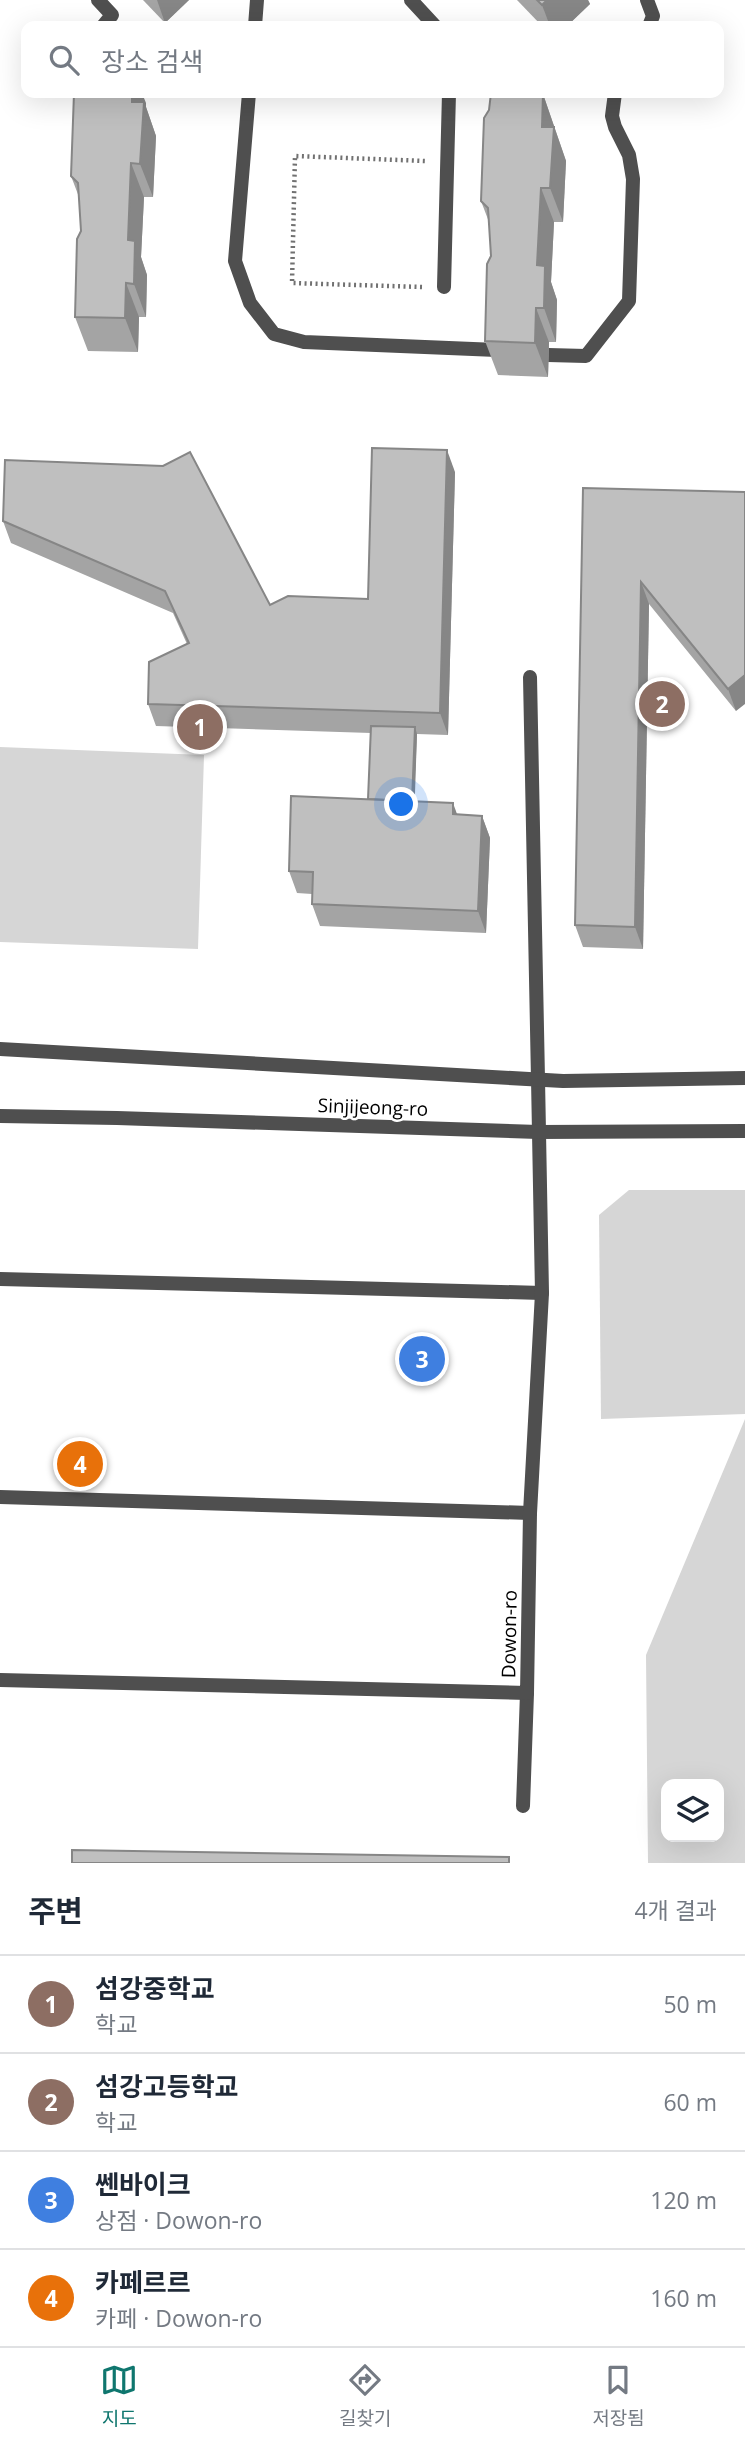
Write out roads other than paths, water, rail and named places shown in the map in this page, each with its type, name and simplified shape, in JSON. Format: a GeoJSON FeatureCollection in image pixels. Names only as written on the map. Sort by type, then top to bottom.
{"type":"FeatureCollection","features":[{"type":"Feature","properties":{"kind":"street"},"geometry":{"type":"LineString","coordinates":[[99,0],[112,15],[107,21]]}},
{"type":"Feature","properties":{"kind":"street"},"geometry":{"type":"LineString","coordinates":[[255,21],[257,0]]}},
{"type":"Feature","properties":{"kind":"street"},"geometry":{"type":"LineString","coordinates":[[411,0],[430,21]]}},
{"type":"Feature","properties":{"kind":"street"},"geometry":{"type":"LineString","coordinates":[[647,0],[653,16],[651,21]]}},
{"type":"Feature","properties":{"kind":"street"},"geometry":{"type":"LineString","coordinates":[[249,98],[235,261],[250,303],[274,334],[304,342],[497,350]]}},
{"type":"Feature","properties":{"kind":"street"},"geometry":{"type":"LineString","coordinates":[[444,287],[449,98]]}},
{"type":"Feature","properties":{"kind":"street"},"geometry":{"type":"LineString","coordinates":[[548,355],[569,358],[586,356],[629,301],[633,179],[629,155],[612,116],[614,98]]}},
{"type":"Feature","properties":{"kind":"street","name":"Dowon-ro"},"geometry":{"type":"LineString","coordinates":[[0,1681],[527,1693],[530,1513],[541,1293],[530,677]]}},
{"type":"Feature","properties":{"kind":"street"},"geometry":{"type":"LineString","coordinates":[[0,1049],[563,1081],[745,1078]]}},
{"type":"Feature","properties":{"kind":"street","name":"Sinjijeong-ro"},"geometry":{"type":"LineString","coordinates":[[0,1116],[538,1132],[745,1132]]}},
{"type":"Feature","properties":{"kind":"street"},"geometry":{"type":"LineString","coordinates":[[0,1279],[541,1293]]}},
{"type":"Feature","properties":{"kind":"street"},"geometry":{"type":"LineString","coordinates":[[0,1497],[530,1513]]}},
{"type":"Feature","properties":{"kind":"street"},"geometry":{"type":"LineString","coordinates":[[523,1806],[527,1693]]}},
{"type":"Feature","properties":{"kind":"place","name":"섬강고등학교"},"geometry":{"type":"Point","coordinates":[662,704]}},
{"type":"Feature","properties":{"kind":"place","name":"섬강중학교"},"geometry":{"type":"Point","coordinates":[200,727]}},
{"type":"Feature","properties":{"kind":"place","name":"쎈바이크"},"geometry":{"type":"Point","coordinates":[422,1359]}},
{"type":"Feature","properties":{"kind":"place","name":"카페르르"},"geometry":{"type":"Point","coordinates":[80,1464]}}]}
